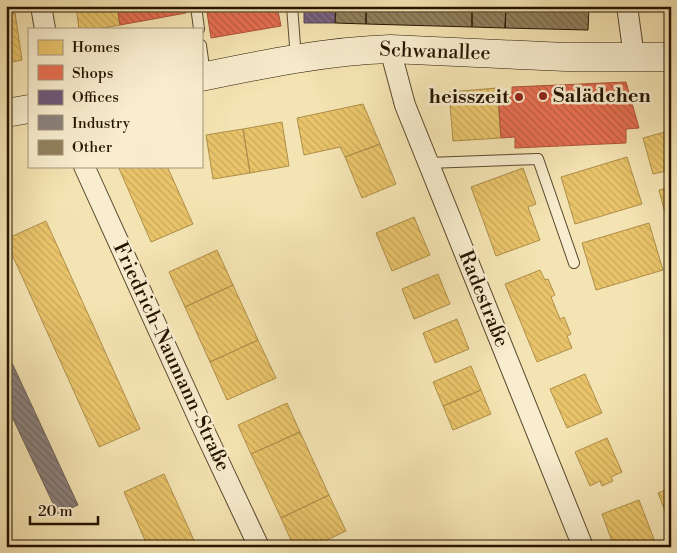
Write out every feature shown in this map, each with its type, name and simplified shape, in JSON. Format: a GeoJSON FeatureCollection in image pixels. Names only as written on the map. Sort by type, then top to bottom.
{"type":"FeatureCollection","features":[{"type":"Feature","properties":{"kind":"main road","name":"Schwanallee"},"geometry":{"type":"LineString","coordinates":[[203,77],[362,50],[390,49],[546,56],[671,57]]}},
{"type":"Feature","properties":{"kind":"main road"},"geometry":{"type":"LineString","coordinates":[[6,113],[28,109]]}},
{"type":"Feature","properties":{"kind":"street"},"geometry":{"type":"LineString","coordinates":[[40,6],[45,28]]}},
{"type":"Feature","properties":{"kind":"street"},"geometry":{"type":"LineString","coordinates":[[627,6],[634,57]]}},
{"type":"Feature","properties":{"kind":"street","name":"Radestraße"},"geometry":{"type":"LineString","coordinates":[[390,49],[405,105],[584,547]]}},
{"type":"Feature","properties":{"kind":"street","name":"Friedrich-Naumann-Straße"},"geometry":{"type":"LineString","coordinates":[[85,168],[258,547]]}},
{"type":"Feature","properties":{"kind":"lane"},"geometry":{"type":"LineString","coordinates":[[196,6],[199,28]]}},
{"type":"Feature","properties":{"kind":"lane"},"geometry":{"type":"LineString","coordinates":[[292,6],[296,60]]}},
{"type":"Feature","properties":{"kind":"lane"},"geometry":{"type":"LineString","coordinates":[[202,61],[203,77]]}},
{"type":"Feature","properties":{"kind":"lane"},"geometry":{"type":"LineString","coordinates":[[428,163],[538,159],[574,263]]}},
{"type":"Feature","properties":{"kind":"building: Homes"},"geometry":{"type":"Polygon","coordinates":[[[76,6],[117,6],[120,25],[103,28],[79,28],[76,6]]]}},
{"type":"Feature","properties":{"kind":"building: Homes"},"geometry":{"type":"Polygon","coordinates":[[[15,13],[22,60],[6,63],[6,15],[15,13]]]}},
{"type":"Feature","properties":{"kind":"building: Homes"},"geometry":{"type":"Polygon","coordinates":[[[497,88],[501,138],[453,141],[449,92],[497,88]]]}},
{"type":"Feature","properties":{"kind":"building: Homes"},"geometry":{"type":"Polygon","coordinates":[[[363,104],[380,144],[345,157],[340,147],[304,155],[297,118],[363,104]]]}},
{"type":"Feature","properties":{"kind":"building: Homes"},"geometry":{"type":"Polygon","coordinates":[[[282,122],[289,166],[250,173],[243,129],[282,122]]]}},
{"type":"Feature","properties":{"kind":"building: Homes"},"geometry":{"type":"Polygon","coordinates":[[[243,129],[250,173],[213,179],[206,135],[243,129]]]}},
{"type":"Feature","properties":{"kind":"building: Homes"},"geometry":{"type":"Polygon","coordinates":[[[665,132],[671,152],[671,170],[653,174],[643,138],[665,132]]]}},
{"type":"Feature","properties":{"kind":"building: Homes"},"geometry":{"type":"Polygon","coordinates":[[[380,144],[396,184],[362,198],[345,157],[380,144]]]}},
{"type":"Feature","properties":{"kind":"building: Homes"},"geometry":{"type":"Polygon","coordinates":[[[627,157],[642,204],[575,224],[561,177],[627,157]]]}},
{"type":"Feature","properties":{"kind":"building: Homes"},"geometry":{"type":"Polygon","coordinates":[[[119,168],[168,168],[193,224],[151,242],[119,168]]]}},
{"type":"Feature","properties":{"kind":"building: Homes"},"geometry":{"type":"Polygon","coordinates":[[[523,168],[536,204],[528,207],[540,240],[496,256],[471,187],[523,168]]]}},
{"type":"Feature","properties":{"kind":"building: Homes"},"geometry":{"type":"Polygon","coordinates":[[[671,187],[671,212],[665,213],[659,190],[671,187]]]}},
{"type":"Feature","properties":{"kind":"building: Homes"},"geometry":{"type":"Polygon","coordinates":[[[414,217],[430,255],[392,271],[376,233],[414,217]]]}},
{"type":"Feature","properties":{"kind":"building: Homes"},"geometry":{"type":"Polygon","coordinates":[[[46,221],[140,429],[99,447],[6,241],[6,239],[46,221]]]}},
{"type":"Feature","properties":{"kind":"building: Homes"},"geometry":{"type":"Polygon","coordinates":[[[649,223],[663,270],[596,290],[582,243],[649,223]]]}},
{"type":"Feature","properties":{"kind":"building: Homes"},"geometry":{"type":"Polygon","coordinates":[[[217,250],[233,285],[185,307],[169,272],[217,250]]]}},
{"type":"Feature","properties":{"kind":"building: Homes"},"geometry":{"type":"Polygon","coordinates":[[[540,270],[545,280],[548,279],[555,295],[551,297],[560,319],[564,317],[571,334],[567,336],[572,348],[537,362],[505,284],[540,270]]]}},
{"type":"Feature","properties":{"kind":"building: Homes"},"geometry":{"type":"Polygon","coordinates":[[[438,274],[450,304],[414,319],[402,289],[438,274]]]}},
{"type":"Feature","properties":{"kind":"building: Homes"},"geometry":{"type":"Polygon","coordinates":[[[233,285],[258,340],[210,362],[185,307],[233,285]]]}},
{"type":"Feature","properties":{"kind":"building: Homes"},"geometry":{"type":"Polygon","coordinates":[[[457,319],[469,349],[435,363],[423,333],[457,319]]]}},
{"type":"Feature","properties":{"kind":"building: Homes"},"geometry":{"type":"Polygon","coordinates":[[[258,340],[276,378],[227,400],[210,362],[258,340]]]}},
{"type":"Feature","properties":{"kind":"building: Homes"},"geometry":{"type":"Polygon","coordinates":[[[471,366],[481,390],[443,406],[433,382],[471,366]]]}},
{"type":"Feature","properties":{"kind":"building: Homes"},"geometry":{"type":"Polygon","coordinates":[[[585,374],[602,413],[567,428],[550,389],[585,374]]]}},
{"type":"Feature","properties":{"kind":"building: Homes"},"geometry":{"type":"Polygon","coordinates":[[[481,390],[491,414],[453,430],[443,406],[481,390]]]}},
{"type":"Feature","properties":{"kind":"building: Homes"},"geometry":{"type":"Polygon","coordinates":[[[287,403],[300,432],[251,454],[238,425],[287,403]]]}},
{"type":"Feature","properties":{"kind":"building: Homes"},"geometry":{"type":"Polygon","coordinates":[[[300,432],[329,495],[281,518],[251,454],[300,432]]]}},
{"type":"Feature","properties":{"kind":"building: Homes"},"geometry":{"type":"Polygon","coordinates":[[[607,438],[622,472],[611,477],[613,481],[602,486],[600,481],[590,486],[575,452],[607,438]]]}},
{"type":"Feature","properties":{"kind":"building: Homes"},"geometry":{"type":"Polygon","coordinates":[[[164,474],[197,547],[148,547],[124,492],[164,474]]]}},
{"type":"Feature","properties":{"kind":"building: Homes"},"geometry":{"type":"Polygon","coordinates":[[[671,488],[671,526],[658,493],[671,488]]]}},
{"type":"Feature","properties":{"kind":"building: Homes"},"geometry":{"type":"Polygon","coordinates":[[[329,495],[346,531],[312,547],[294,547],[281,518],[329,495]]]}},
{"type":"Feature","properties":{"kind":"building: Homes"},"geometry":{"type":"Polygon","coordinates":[[[639,500],[655,542],[644,547],[614,547],[602,514],[639,500]]]}},
{"type":"Feature","properties":{"kind":"building: Shops"},"geometry":{"type":"Polygon","coordinates":[[[117,6],[184,6],[186,13],[120,25],[117,6]]]}},
{"type":"Feature","properties":{"kind":"building: Shops"},"geometry":{"type":"Polygon","coordinates":[[[206,6],[277,6],[281,26],[211,38],[206,6]]]}},
{"type":"Feature","properties":{"kind":"building: Shops"},"geometry":{"type":"Polygon","coordinates":[[[626,82],[639,128],[626,129],[626,143],[515,148],[515,137],[501,138],[498,94],[512,93],[512,87],[626,82]]]}},
{"type":"Feature","properties":{"kind":"building: Offices"},"geometry":{"type":"Polygon","coordinates":[[[304,6],[336,6],[335,23],[304,23],[304,6]]]}},
{"type":"Feature","properties":{"kind":"building: Industry"},"geometry":{"type":"Polygon","coordinates":[[[6,350],[78,505],[58,514],[6,404],[6,350]]]}},
{"type":"Feature","properties":{"kind":"building: Other"},"geometry":{"type":"Polygon","coordinates":[[[336,6],[366,6],[366,24],[335,23],[336,6]]]}},
{"type":"Feature","properties":{"kind":"building: Other"},"geometry":{"type":"Polygon","coordinates":[[[366,6],[472,6],[472,27],[366,24],[366,6]]]}},
{"type":"Feature","properties":{"kind":"building: Other"},"geometry":{"type":"Polygon","coordinates":[[[472,6],[506,6],[505,28],[472,27],[472,6]]]}},
{"type":"Feature","properties":{"kind":"building: Other"},"geometry":{"type":"Polygon","coordinates":[[[506,6],[589,6],[588,30],[505,28],[506,6]]]}},
{"type":"Feature","properties":{"kind":"place","name":"Salädchen"},"geometry":{"type":"Point","coordinates":[543,96]}},
{"type":"Feature","properties":{"kind":"place","name":"heisszeit"},"geometry":{"type":"Point","coordinates":[519,97]}}]}
